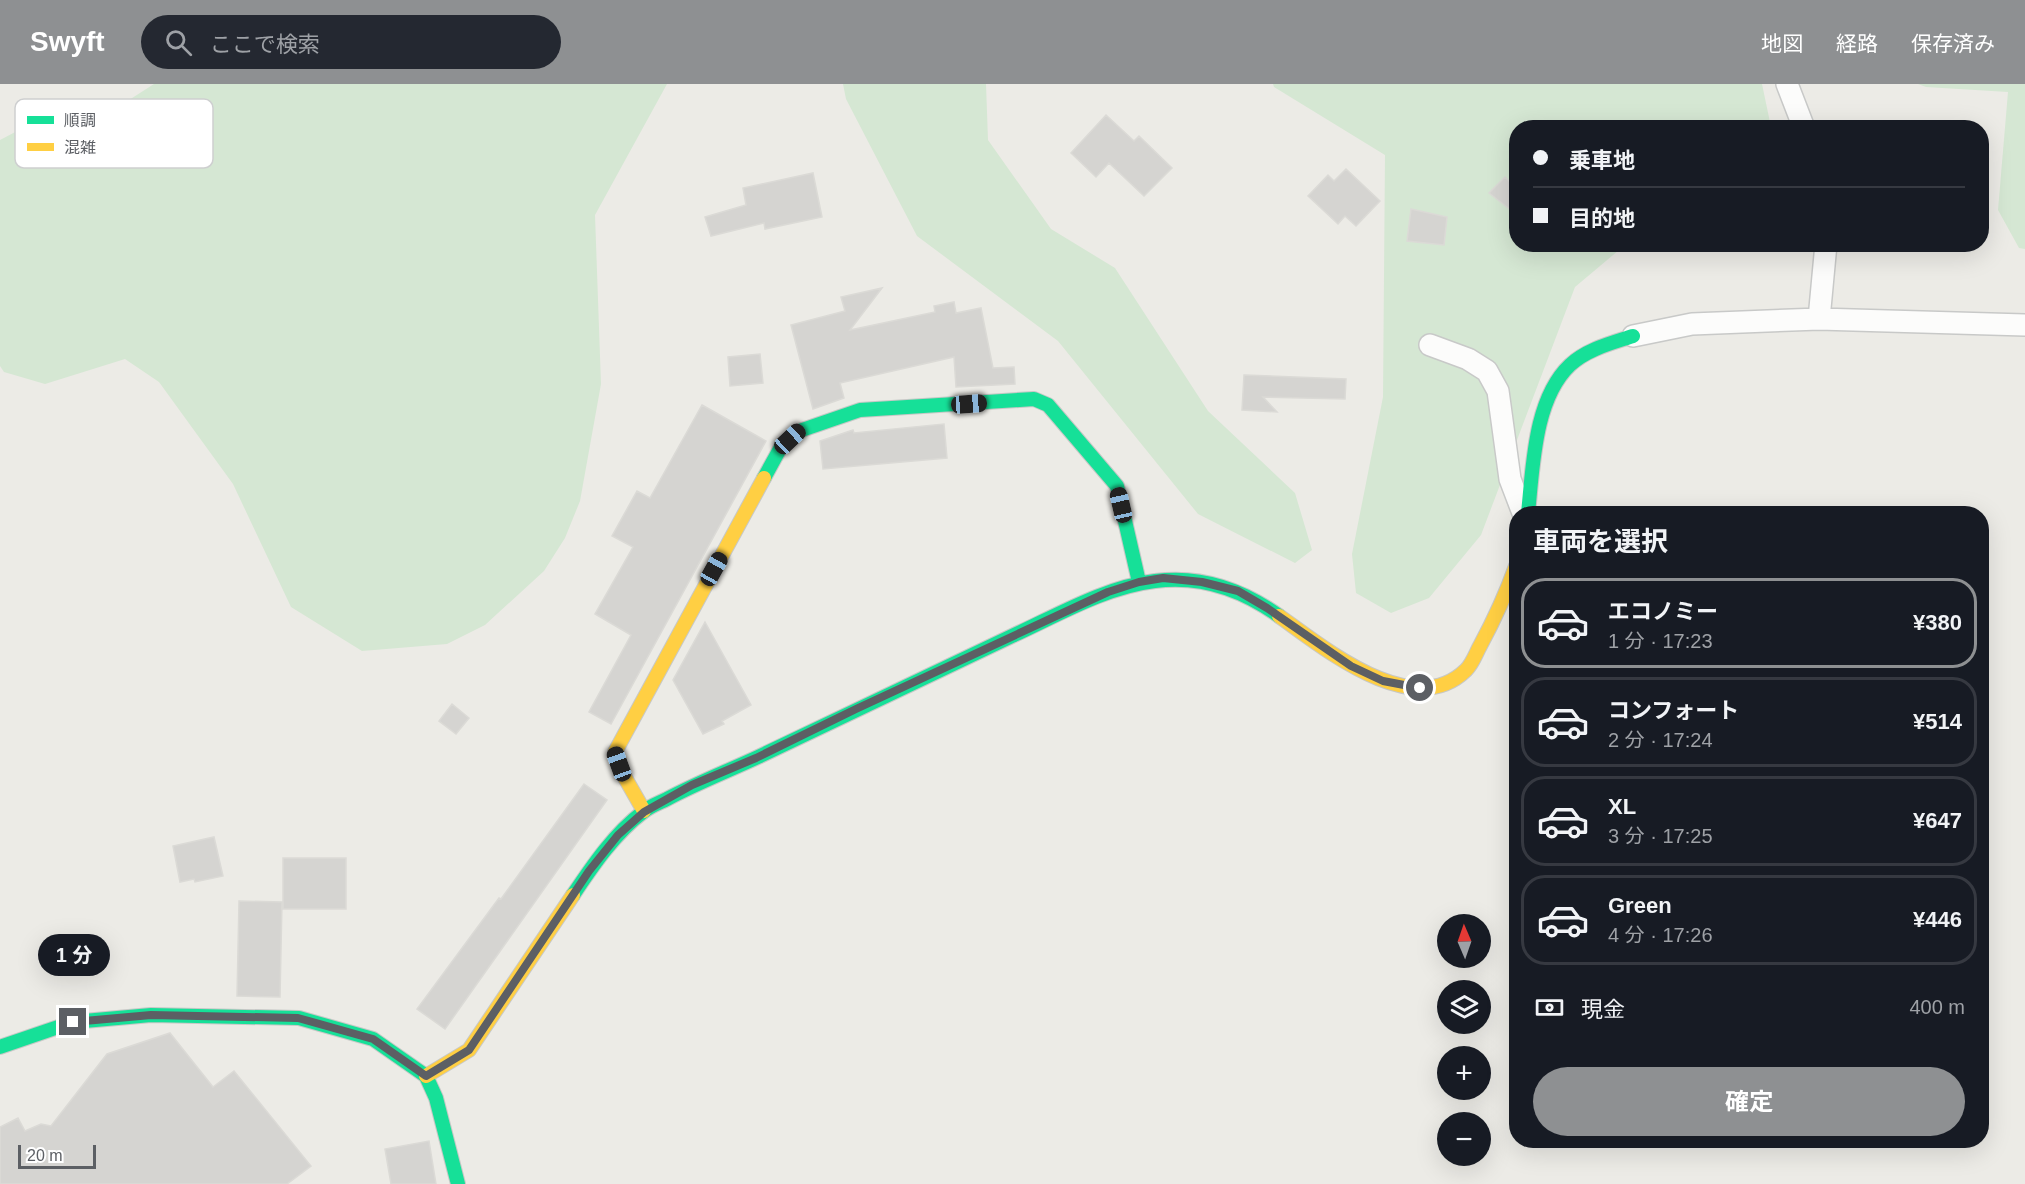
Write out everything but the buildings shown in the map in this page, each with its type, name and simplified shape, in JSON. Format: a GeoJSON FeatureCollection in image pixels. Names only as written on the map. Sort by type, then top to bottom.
{"type":"FeatureCollection","features":[{"type":"Feature","properties":{"kind":"street"},"geometry":{"type":"LineString","coordinates":[[1787,84],[1801,120]]}},
{"type":"Feature","properties":{"kind":"street"},"geometry":{"type":"LineString","coordinates":[[1819,319],[1825,252]]}},
{"type":"Feature","properties":{"kind":"street"},"geometry":{"type":"LineString","coordinates":[[1529,506],[1542,421],[1551,390],[1570,365],[1598,347],[1633,336],[1692,324],[1819,319],[2025,325]]}},
{"type":"Feature","properties":{"kind":"street"},"geometry":{"type":"LineString","coordinates":[[1430,345],[1468,358],[1487,371],[1498,391],[1510,479],[1520,506]]}},
{"type":"Feature","properties":{"kind":"street"},"geometry":{"type":"LineString","coordinates":[[644,812],[624,776],[615,752],[781,447],[799,431],[860,410],[1034,399],[1048,405],[1117,486],[1139,582]]}},
{"type":"Feature","properties":{"kind":"street"},"geometry":{"type":"LineString","coordinates":[[426,1076],[469,1050],[589,871],[618,835],[644,812],[692,785],[756,758],[1097,597],[1139,582],[1163,578],[1202,582],[1238,591],[1267,608],[1351,666],[1383,681],[1420,688],[1445,685],[1466,670],[1493,621],[1509,583]]}},
{"type":"Feature","properties":{"kind":"street"},"geometry":{"type":"LineString","coordinates":[[0,1047],[73,1022],[151,1015],[298,1018],[373,1039],[426,1076],[436,1098],[458,1184]]}},
{"type":"Feature","properties":{"kind":"green space"},"geometry":{"type":"Polygon","coordinates":[[[154,84],[667,84],[595,215],[601,384],[580,501],[565,538],[544,571],[485,625],[447,644],[362,651],[291,607],[233,484],[159,382],[125,359],[45,384],[4,372],[0,366],[0,140],[15,132],[15,168],[213,168],[213,99],[131,99],[154,84]]]}},
{"type":"Feature","properties":{"kind":"green space"},"geometry":{"type":"Polygon","coordinates":[[[843,84],[986,84],[988,140],[1051,229],[1115,268],[1208,411],[1295,493],[1312,550],[1295,563],[1198,514],[1058,341],[917,236],[846,99],[843,84]]]}},
{"type":"Feature","properties":{"kind":"green space"},"geometry":{"type":"Polygon","coordinates":[[[1273,84],[1762,84],[1770,120],[1509,120],[1509,252],[1617,252],[1575,287],[1481,535],[1429,598],[1391,613],[1356,593],[1352,554],[1383,397],[1385,155],[1274,87],[1273,84]]]}},
{"type":"Feature","properties":{"kind":"green space"},"geometry":{"type":"Polygon","coordinates":[[[1918,84],[2025,84],[2025,249],[2019,248],[1998,210],[2008,92],[1926,87],[1918,84]]]}},
{"type":"Feature","properties":{"kind":"traffic: fast"},"geometry":{"type":"LineString","coordinates":[[1529,506],[1537,434],[1549,396],[1558,379],[1577,359],[1600,347],[1633,336]]}},
{"type":"Feature","properties":{"kind":"traffic: fast"},"geometry":{"type":"LineString","coordinates":[[764,478],[781,447],[799,431],[860,410],[1034,399],[1048,405],[1117,486],[1139,582]]}},
{"type":"Feature","properties":{"kind":"traffic: fast"},"geometry":{"type":"LineString","coordinates":[[573,895],[614,840],[633,820],[652,806],[1100,596],[1136,584],[1189,580],[1221,586],[1251,599],[1279,616]]}},
{"type":"Feature","properties":{"kind":"traffic: fast"},"geometry":{"type":"LineString","coordinates":[[0,1047],[73,1022],[151,1015],[299,1018],[373,1039],[426,1076],[436,1098],[458,1184]]}},
{"type":"Feature","properties":{"kind":"traffic: slow"},"geometry":{"type":"LineString","coordinates":[[644,811],[624,776],[615,752],[764,478]]}},
{"type":"Feature","properties":{"kind":"traffic: slow"},"geometry":{"type":"LineString","coordinates":[[1279,616],[1344,661],[1369,674],[1395,684],[1421,688],[1445,684],[1466,670],[1500,607],[1509,584]]}},
{"type":"Feature","properties":{"kind":"traffic: slow"},"geometry":{"type":"LineString","coordinates":[[426,1076],[469,1050],[573,895]]}},
{"type":"Feature","properties":{"kind":"route"},"geometry":{"type":"LineString","coordinates":[[73,1022],[151,1015],[298,1018],[373,1039],[426,1076],[469,1050],[589,871],[618,835],[644,812],[692,785],[756,758],[1108,592],[1139,582],[1163,578],[1202,582],[1238,591],[1267,608],[1351,666],[1383,681],[1420,688]]}}]}
